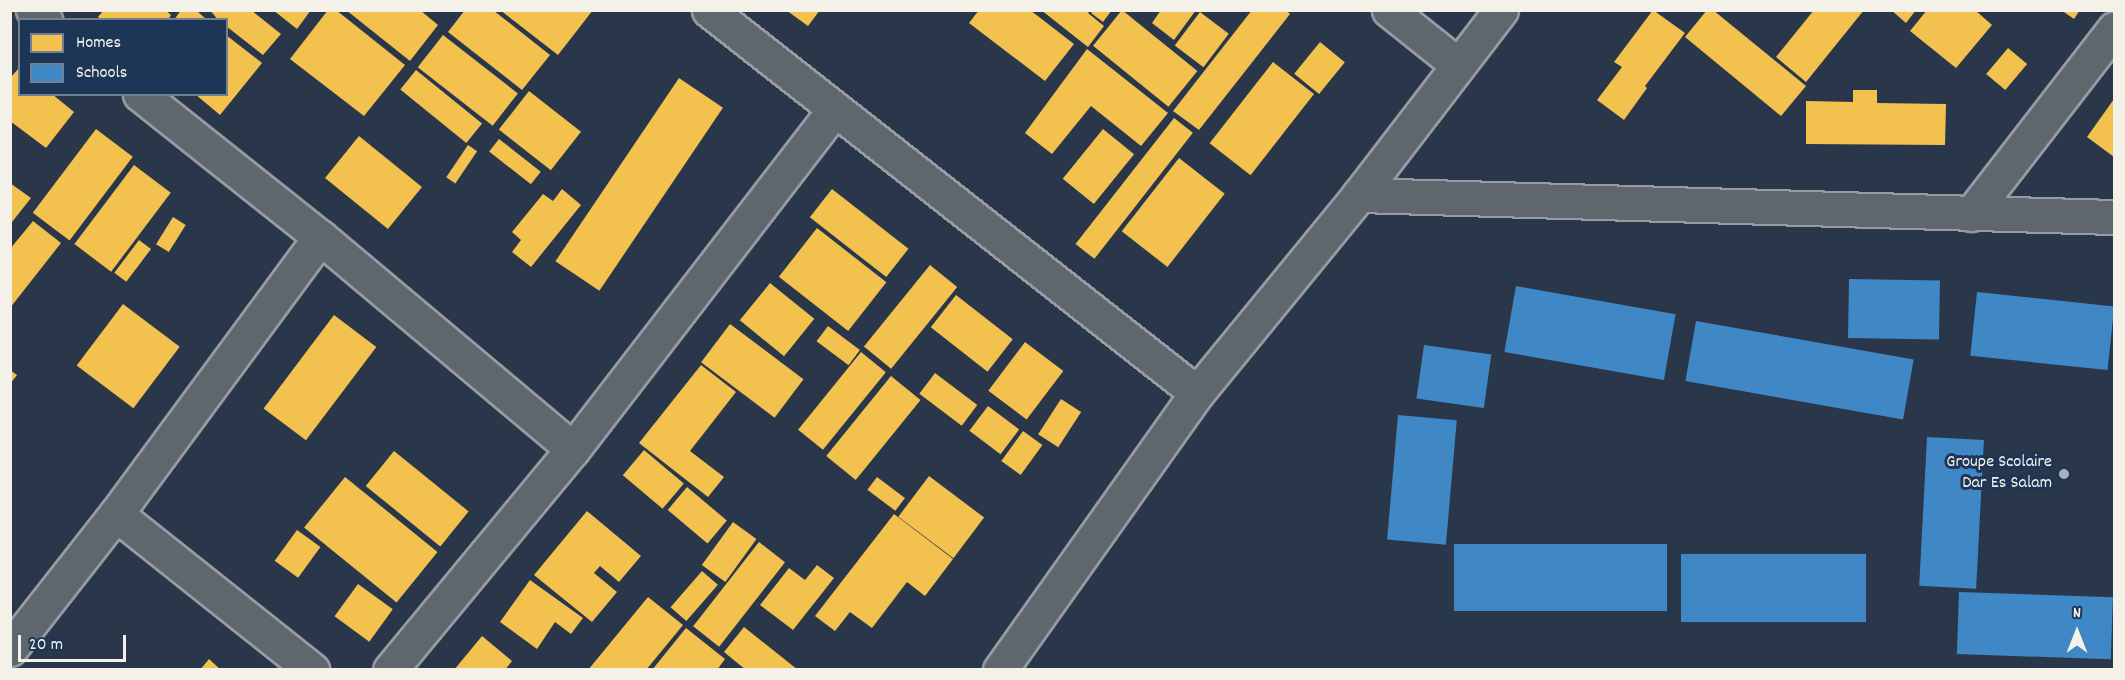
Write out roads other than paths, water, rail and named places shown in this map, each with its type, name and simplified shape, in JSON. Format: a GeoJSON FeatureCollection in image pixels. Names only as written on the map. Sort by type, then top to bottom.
{"type":"FeatureCollection","features":[{"type":"Feature","properties":{"kind":"street"},"geometry":{"type":"LineString","coordinates":[[710,10],[1197,393]]}},
{"type":"Feature","properties":{"kind":"street"},"geometry":{"type":"LineString","coordinates":[[1389,10],[1458,65]]}},
{"type":"Feature","properties":{"kind":"street"},"geometry":{"type":"LineString","coordinates":[[1000,669],[1197,393],[1359,195],[1501,10]]}},
{"type":"Feature","properties":{"kind":"street"},"geometry":{"type":"LineString","coordinates":[[1971,214],[2115,29]]}},
{"type":"Feature","properties":{"kind":"street"},"geometry":{"type":"LineString","coordinates":[[143,96],[320,237],[573,449]]}},
{"type":"Feature","properties":{"kind":"street"},"geometry":{"type":"LineString","coordinates":[[390,669],[573,449],[835,109]]}},
{"type":"Feature","properties":{"kind":"street"},"geometry":{"type":"LineString","coordinates":[[1359,195],[2115,217]]}},
{"type":"Feature","properties":{"kind":"street"},"geometry":{"type":"LineString","coordinates":[[10,649],[116,514],[320,237]]}},
{"type":"Feature","properties":{"kind":"street"},"geometry":{"type":"LineString","coordinates":[[116,514],[312,669]]}},
{"type":"Feature","properties":{"kind":"place","name":"Groupe Scolaire Dar Es Salam"},"geometry":{"type":"Point","coordinates":[2064,474]}}]}
